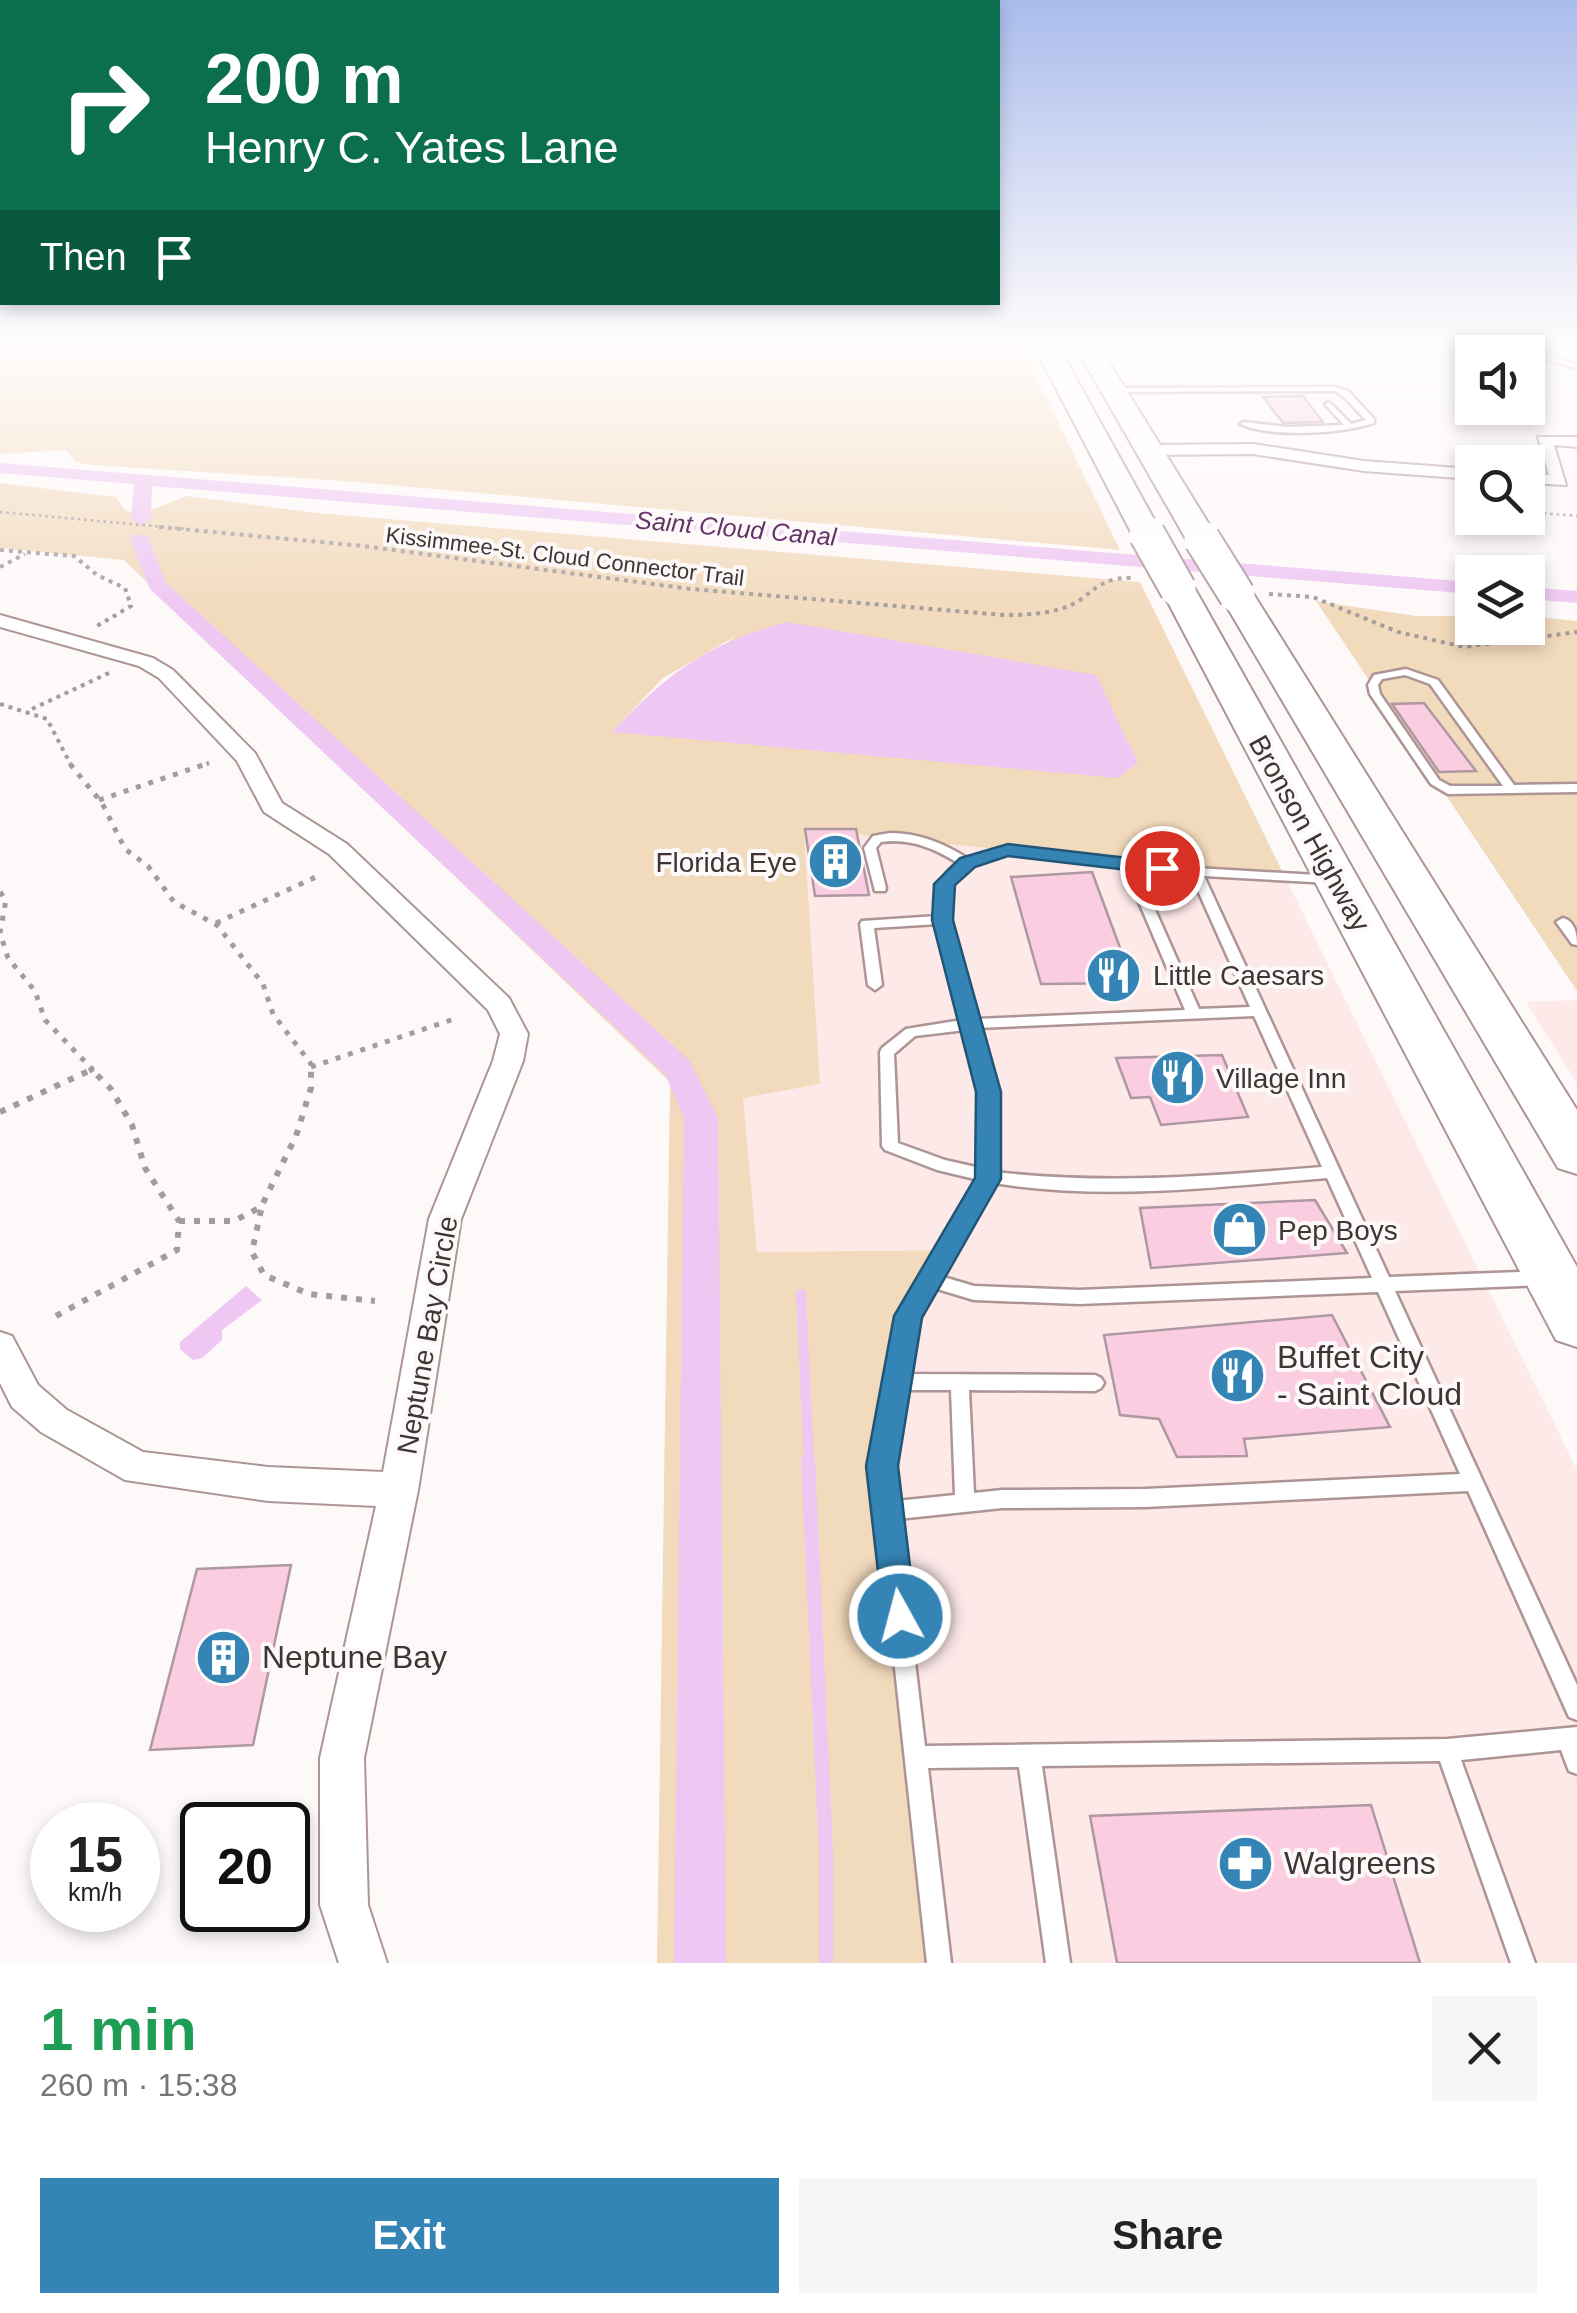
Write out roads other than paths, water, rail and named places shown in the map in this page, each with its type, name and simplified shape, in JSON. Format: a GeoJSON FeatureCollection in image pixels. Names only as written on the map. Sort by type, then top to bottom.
{"type":"FeatureCollection","features":[{"type":"Feature","properties":{"kind":"highway","name":"Bronson Highway"},"geometry":{"type":"LineString","coordinates":[[1094,436],[1565,1300]]}},
{"type":"Feature","properties":{"kind":"highway"},"geometry":{"type":"LineString","coordinates":[[1111,436],[1150,450]]}},
{"type":"Feature","properties":{"kind":"highway","name":"Bronson Highway"},"geometry":{"type":"LineString","coordinates":[[1141,436],[1577,1154]]}},
{"type":"Feature","properties":{"kind":"highway"},"geometry":{"type":"LineString","coordinates":[[1335,879],[1374,893],[1404,911],[1474,1016],[1541,1095]]}},
{"type":"Feature","properties":{"kind":"street"},"geometry":{"type":"LineString","coordinates":[[1545,479],[1560,480],[1544,440],[1577,442]]}},
{"type":"Feature","properties":{"kind":"street"},"geometry":{"type":"LineString","coordinates":[[1150,450],[1253,449],[1364,466],[1455,473]]}},
{"type":"Feature","properties":{"kind":"street","name":"Neptune Bay Circle"},"geometry":{"type":"LineString","coordinates":[[0,620],[146,662],[166,674],[247,758],[272,807],[338,849],[498,1005],[514,1034],[508,1060],[445,1219],[399,1490],[342,1758],[344,1905],[363,1963]]}},
{"type":"Feature","properties":{"kind":"street","name":"Neptune Bay Circle"},"geometry":{"type":"LineString","coordinates":[[0,1347],[25,1396],[54,1421],[138,1468],[268,1484],[399,1490]]}},
{"type":"Feature","properties":{"kind":"lane"},"geometry":{"type":"LineString","coordinates":[[1511,789],[1434,682],[1422,676],[1392,672],[1378,677],[1372,685],[1435,782],[1448,790],[1577,788]]}},
{"type":"Feature","properties":{"kind":"lane"},"geometry":{"type":"LineString","coordinates":[[880,888],[870,848],[878,839],[900,836],[927,840],[967,862]]}},
{"type":"Feature","properties":{"kind":"lane"},"geometry":{"type":"LineString","coordinates":[[939,1963],[882,1466],[908,1316],[988,1179],[988,1092],[942,920],[944,884],[967,862],[1008,850],[1196,872],[1335,879]]}},
{"type":"Feature","properties":{"kind":"lane"},"geometry":{"type":"LineString","coordinates":[[1129,864],[1194,1014]]}},
{"type":"Feature","properties":{"kind":"lane"},"geometry":{"type":"LineString","coordinates":[[1196,872],[1577,1710]]}},
{"type":"Feature","properties":{"kind":"lane"},"geometry":{"type":"LineString","coordinates":[[875,985],[867,924],[942,920]]}},
{"type":"Feature","properties":{"kind":"lane"},"geometry":{"type":"LineString","coordinates":[[1563,922],[1577,941]]}},
{"type":"Feature","properties":{"kind":"lane"},"geometry":{"type":"LineString","coordinates":[[1259,1011],[970,1024],[912,1032],[886,1052],[890,1146],[988,1179],[1122,1186],[1333,1172]]}},
{"type":"Feature","properties":{"kind":"lane"},"geometry":{"type":"LineString","coordinates":[[930,1280],[974,1293],[1079,1297],[1384,1285],[1565,1300]]}},
{"type":"Feature","properties":{"kind":"lane"},"geometry":{"type":"LineString","coordinates":[[897,1382],[1095,1383]]}},
{"type":"Feature","properties":{"kind":"lane"},"geometry":{"type":"LineString","coordinates":[[960,1382],[965,1502]]}},
{"type":"Feature","properties":{"kind":"lane"},"geometry":{"type":"LineString","coordinates":[[887,1511],[965,1502],[1473,1482]]}},
{"type":"Feature","properties":{"kind":"lane"},"geometry":{"type":"LineString","coordinates":[[916,1757],[1448,1750],[1572,1738],[1577,1763]]}},
{"type":"Feature","properties":{"kind":"lane"},"geometry":{"type":"LineString","coordinates":[[1448,1750],[1523,1963]]}},
{"type":"Feature","properties":{"kind":"lane"},"geometry":{"type":"LineString","coordinates":[[1029,1756],[1058,1963]]}},
{"type":"Feature","properties":{"kind":"waterway","name":"Saint Cloud Canal"},"geometry":{"type":"LineString","coordinates":[[0,468],[143,480]]}},
{"type":"Feature","properties":{"kind":"waterway"},"geometry":{"type":"LineString","coordinates":[[141,519],[143,480]]}},
{"type":"Feature","properties":{"kind":"waterway","name":"Saint Cloud Canal"},"geometry":{"type":"LineString","coordinates":[[143,480],[1455,587]]}},
{"type":"Feature","properties":{"kind":"waterway"},"geometry":{"type":"LineString","coordinates":[[140,539],[157,585],[678,1068],[701,1118],[700,1963]]}},
{"type":"Feature","properties":{"kind":"waterway","name":"Saint Cloud Canal"},"geometry":{"type":"LineString","coordinates":[[1545,594],[1577,597]]}},
{"type":"Feature","properties":{"kind":"waterway"},"geometry":{"type":"LineString","coordinates":[[801,1294],[809,1462]]}},
{"type":"Feature","properties":{"kind":"waterway"},"geometry":{"type":"LineString","coordinates":[[808,1460],[826,1854],[826,1963]]}},
{"type":"Feature","properties":{"kind":"place","name":"Florida Eye"},"geometry":{"type":"Point","coordinates":[836,862]}},
{"type":"Feature","properties":{"kind":"place","name":"Little Caesars"},"geometry":{"type":"Point","coordinates":[1114,975]}},
{"type":"Feature","properties":{"kind":"place","name":"Village Inn"},"geometry":{"type":"Point","coordinates":[1177,1078]}},
{"type":"Feature","properties":{"kind":"place","name":"Pep Boys"},"geometry":{"type":"Point","coordinates":[1239,1230]}},
{"type":"Feature","properties":{"kind":"place","name":"Buffet City - Saint Cloud"},"geometry":{"type":"Point","coordinates":[1238,1375]}},
{"type":"Feature","properties":{"kind":"place","name":"Neptune Bay"},"geometry":{"type":"Point","coordinates":[223,1657]}},
{"type":"Feature","properties":{"kind":"place","name":"Walgreens"},"geometry":{"type":"Point","coordinates":[1245,1863]}}]}
